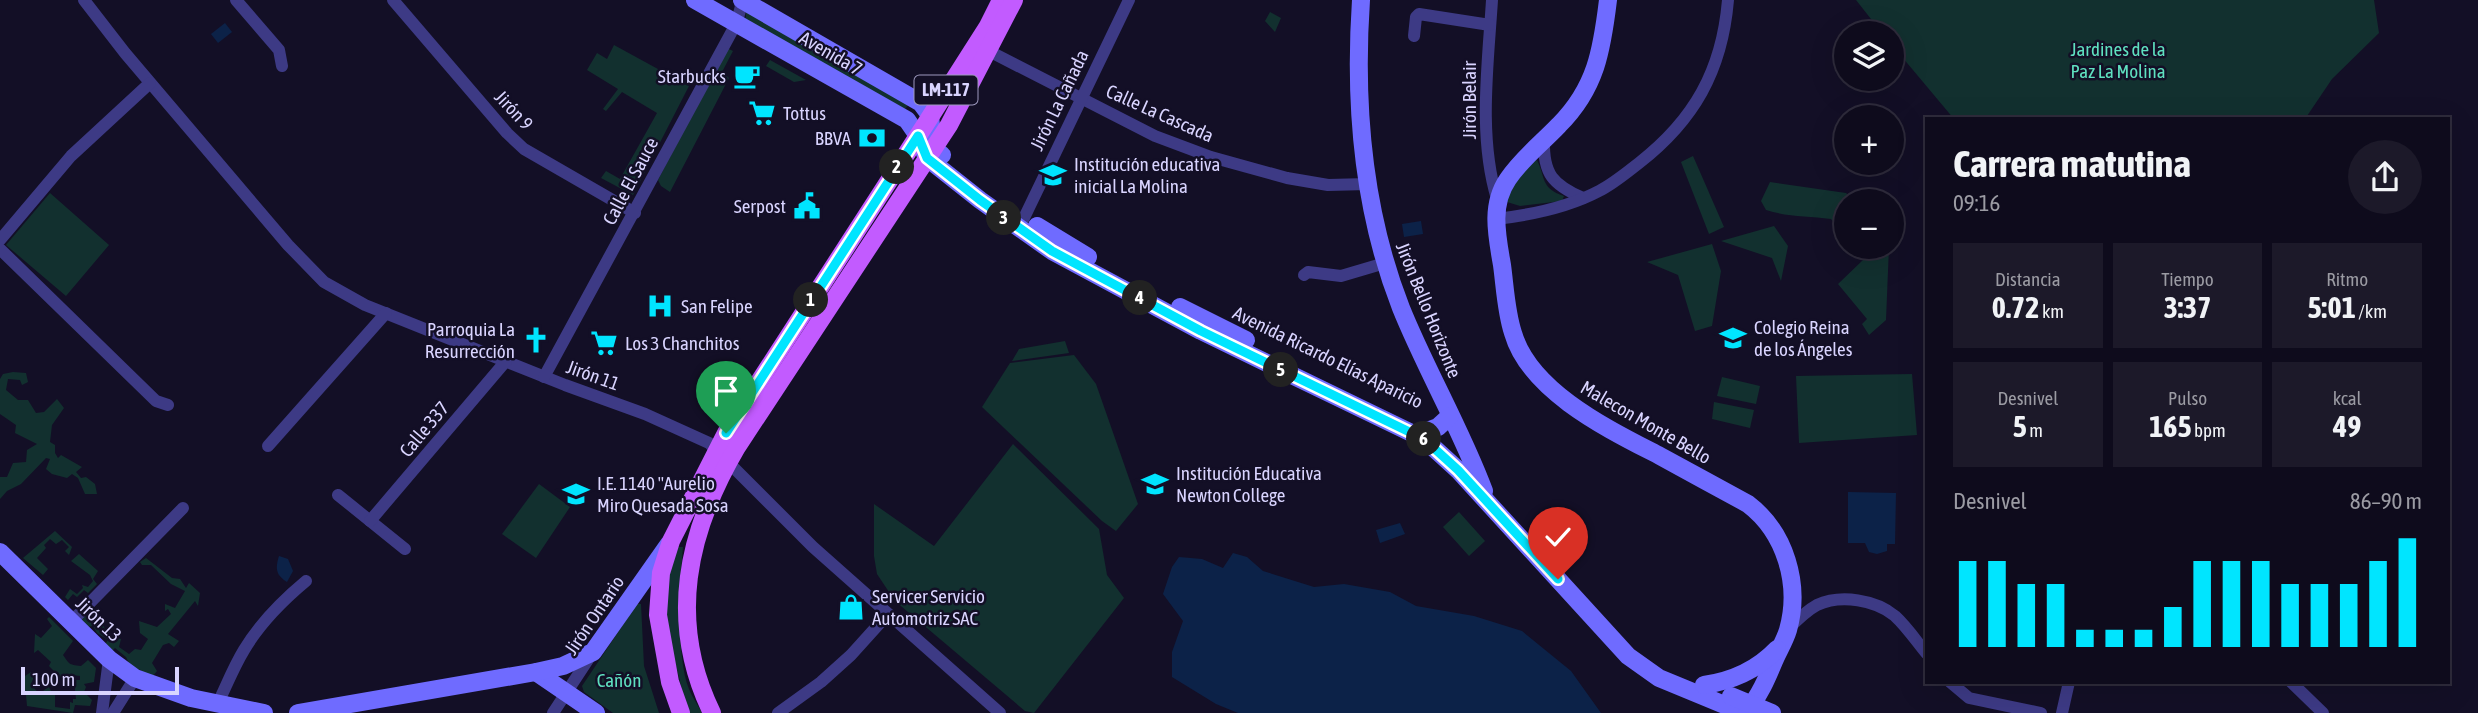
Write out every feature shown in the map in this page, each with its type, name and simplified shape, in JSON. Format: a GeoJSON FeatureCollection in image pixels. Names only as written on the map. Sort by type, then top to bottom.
{"type":"FeatureCollection","features":[{"type":"Feature","properties":{"kind":"main road","name":"LM-117"},"geometry":{"type":"LineString","coordinates":[[712,713],[695,666],[686,626],[687,586],[692,550],[722,456],[948,125],[1001,0]]}},
{"type":"Feature","properties":{"kind":"main road","name":"LM-117"},"geometry":{"type":"LineString","coordinates":[[681,713],[670,682],[658,615],[661,573],[671,541],[816,292],[930,115],[1014,0]]}},
{"type":"Feature","properties":{"kind":"street","name":"Jirón 11"},"geometry":{"type":"LineString","coordinates":[[85,0],[150,83],[294,252],[324,282],[386,313],[544,377],[645,414],[698,438],[722,456],[796,531],[1000,713]]}},
{"type":"Feature","properties":{"kind":"street"},"geometry":{"type":"LineString","coordinates":[[236,0],[279,50],[282,66]]}},
{"type":"Feature","properties":{"kind":"street","name":"Jirón 9"},"geometry":{"type":"LineString","coordinates":[[393,0],[507,133],[524,149],[635,213]]}},
{"type":"Feature","properties":{"kind":"street","name":"Avenida 7"},"geometry":{"type":"LineString","coordinates":[[695,0],[907,120],[930,153]]}},
{"type":"Feature","properties":{"kind":"street","name":"Calle El Sauce"},"geometry":{"type":"LineString","coordinates":[[544,377],[737,23],[740,0]]}},
{"type":"Feature","properties":{"kind":"street","name":"Avenida 7"},"geometry":{"type":"LineString","coordinates":[[740,0],[921,103],[930,115]]}},
{"type":"Feature","properties":{"kind":"street","name":"Jirón La Cañada"},"geometry":{"type":"LineString","coordinates":[[1024,218],[1129,0]]}},
{"type":"Feature","properties":{"kind":"street","name":"Jirón Bello Horizonte"},"geometry":{"type":"LineString","coordinates":[[1361,0],[1358,48],[1372,212],[1385,263],[1402,308],[1488,502]]}},
{"type":"Feature","properties":{"kind":"street","name":"Jirón Belair"},"geometry":{"type":"LineString","coordinates":[[1492,0],[1486,105],[1489,161],[1497,199]]}},
{"type":"Feature","properties":{"kind":"street"},"geometry":{"type":"LineString","coordinates":[[1497,199],[1507,180],[1582,98],[1594,73],[1603,39],[1608,0]]}},
{"type":"Feature","properties":{"kind":"street"},"geometry":{"type":"LineString","coordinates":[[1496,219],[1545,211],[1600,191],[1645,159],[1674,133],[1690,114],[1707,86],[1724,36],[1728,0]]}},
{"type":"Feature","properties":{"kind":"street"},"geometry":{"type":"LineString","coordinates":[[1414,36],[1416,17],[1419,14],[1490,24]]}},
{"type":"Feature","properties":{"kind":"street","name":"Calle La Cascada"},"geometry":{"type":"LineString","coordinates":[[982,47],[1156,136],[1211,157],[1287,178],[1328,184],[1368,184]]}},
{"type":"Feature","properties":{"kind":"street"},"geometry":{"type":"LineString","coordinates":[[0,240],[71,156],[150,83]]}},
{"type":"Feature","properties":{"kind":"street"},"geometry":{"type":"LineString","coordinates":[[930,115],[930,153]]}},
{"type":"Feature","properties":{"kind":"street"},"geometry":{"type":"LineString","coordinates":[[1544,140],[1544,160],[1551,177],[1564,190],[1583,198]]}},
{"type":"Feature","properties":{"kind":"street","name":"Avenida Ricardo Elías Aparicio"},"geometry":{"type":"LineString","coordinates":[[930,153],[1050,235],[1153,293],[1430,430],[1457,451],[1513,519],[1633,647],[1664,668],[1745,705]]}},
{"type":"Feature","properties":{"kind":"street","name":"Avenida Ricardo Elías Aparicio"},"geometry":{"type":"LineString","coordinates":[[930,153],[980,200],[1052,251],[1201,331],[1424,439],[1441,452],[1628,656],[1659,678],[1745,705]]}},
{"type":"Feature","properties":{"kind":"street","name":"Malecon Monte Bello"},"geometry":{"type":"LineString","coordinates":[[1497,199],[1496,219],[1513,334],[1522,353],[1540,377],[1564,400],[1599,424],[1748,504],[1762,514],[1774,528],[1791,573],[1793,601],[1785,636],[1745,705]]}},
{"type":"Feature","properties":{"kind":"street"},"geometry":{"type":"LineString","coordinates":[[0,249],[156,401],[168,405]]}},
{"type":"Feature","properties":{"kind":"street"},"geometry":{"type":"LineString","coordinates":[[1304,275],[1308,272],[1341,276],[1385,263]]}},
{"type":"Feature","properties":{"kind":"street"},"geometry":{"type":"LineString","coordinates":[[268,446],[386,313]]}},
{"type":"Feature","properties":{"kind":"street","name":"Calle 337"},"geometry":{"type":"LineString","coordinates":[[370,520],[409,478],[506,361]]}},
{"type":"Feature","properties":{"kind":"street"},"geometry":{"type":"LineString","coordinates":[[1430,430],[1438,427],[1450,416]]}},
{"type":"Feature","properties":{"kind":"street"},"geometry":{"type":"LineString","coordinates":[[338,495],[405,549]]}},
{"type":"Feature","properties":{"kind":"street"},"geometry":{"type":"LineString","coordinates":[[71,622],[183,508]]}},
{"type":"Feature","properties":{"kind":"street","name":"Jirón Ontario"},"geometry":{"type":"LineString","coordinates":[[552,713],[671,541]]}},
{"type":"Feature","properties":{"kind":"street","name":"Jirón 13"},"geometry":{"type":"LineString","coordinates":[[0,552],[109,659],[135,678],[191,698],[264,713]]}},
{"type":"Feature","properties":{"kind":"street"},"geometry":{"type":"LineString","coordinates":[[217,705],[257,631],[280,604],[306,581]]}},
{"type":"Feature","properties":{"kind":"street"},"geometry":{"type":"LineString","coordinates":[[1704,685],[1729,680],[1756,667],[1804,613],[1819,604],[1845,599],[1873,603],[1894,615],[1925,652]]}},
{"type":"Feature","properties":{"kind":"street"},"geometry":{"type":"LineString","coordinates":[[778,713],[821,682],[851,655],[888,614]]}},
{"type":"Feature","properties":{"kind":"street"},"geometry":{"type":"LineString","coordinates":[[298,713],[537,672],[563,666],[593,652]]}},
{"type":"Feature","properties":{"kind":"street"},"geometry":{"type":"LineString","coordinates":[[102,713],[109,659]]}},
{"type":"Feature","properties":{"kind":"street"},"geometry":{"type":"LineString","coordinates":[[537,672],[596,713]]}},
{"type":"Feature","properties":{"kind":"street"},"geometry":{"type":"LineString","coordinates":[[1741,675],[1745,705],[1762,700],[1772,713]]}},
{"type":"Feature","properties":{"kind":"street"},"geometry":{"type":"LineString","coordinates":[[113,713],[135,678]]}},
{"type":"Feature","properties":{"kind":"street"},"geometry":{"type":"LineString","coordinates":[[1952,684],[1969,698],[2041,713]]}},
{"type":"Feature","properties":{"kind":"street"},"geometry":{"type":"LineString","coordinates":[[2062,713],[2069,684]]}},
{"type":"Feature","properties":{"kind":"street"},"geometry":{"type":"LineString","coordinates":[[2293,684],[2323,713]]}},
{"type":"Feature","properties":{"kind":"green space","name":"Jardines de la Paz La Molina"},"geometry":{"type":"Polygon","coordinates":[[[1856,0],[2374,0],[2379,33],[2332,79],[2306,117],[1952,117],[1904,59],[1904,21],[1873,21],[1856,0]]]}},
{"type":"Feature","properties":{"kind":"green space"},"geometry":{"type":"Polygon","coordinates":[[[745,8],[910,103],[905,109],[743,21],[746,17],[745,8]]]}},
{"type":"Feature","properties":{"kind":"green space"},"geometry":{"type":"Polygon","coordinates":[[[1270,12],[1281,18],[1275,32],[1265,21],[1270,12]]]}},
{"type":"Feature","properties":{"kind":"green space"},"geometry":{"type":"Polygon","coordinates":[[[614,45],[689,86],[633,195],[601,178],[606,171],[620,179],[657,113],[622,92],[606,111],[603,109],[618,89],[587,70],[597,53],[607,59],[614,45]]]}},
{"type":"Feature","properties":{"kind":"green space"},"geometry":{"type":"Polygon","coordinates":[[[727,48],[733,51],[722,72],[729,78],[670,192],[661,186],[658,180],[727,48]]]}},
{"type":"Feature","properties":{"kind":"green space"},"geometry":{"type":"Polygon","coordinates":[[[770,60],[806,80],[794,82],[766,66],[770,60]]]}},
{"type":"Feature","properties":{"kind":"green space"},"geometry":{"type":"Polygon","coordinates":[[[1693,156],[1724,227],[1709,234],[1681,162],[1693,156]]]}},
{"type":"Feature","properties":{"kind":"green space"},"geometry":{"type":"Polygon","coordinates":[[[1537,160],[1547,186],[1564,196],[1562,201],[1520,206],[1507,202],[1506,197],[1529,164],[1537,160]]]}},
{"type":"Feature","properties":{"kind":"green space"},"geometry":{"type":"Polygon","coordinates":[[[1770,182],[1834,191],[1834,223],[1831,219],[1766,210],[1761,201],[1770,182]]]}},
{"type":"Feature","properties":{"kind":"green space"},"geometry":{"type":"Polygon","coordinates":[[[50,193],[109,245],[66,296],[6,245],[50,193]]]}},
{"type":"Feature","properties":{"kind":"green space"},"geometry":{"type":"Polygon","coordinates":[[[1774,226],[1788,246],[1781,281],[1772,258],[1721,241],[1774,226]]]}},
{"type":"Feature","properties":{"kind":"green space"},"geometry":{"type":"Polygon","coordinates":[[[1712,244],[1721,271],[1712,326],[1695,331],[1678,275],[1647,262],[1712,244]]]}},
{"type":"Feature","properties":{"kind":"green space"},"geometry":{"type":"Polygon","coordinates":[[[1889,259],[1886,320],[1869,335],[1862,324],[1867,319],[1838,284],[1863,260],[1889,259]]]}},
{"type":"Feature","properties":{"kind":"green space"},"geometry":{"type":"Polygon","coordinates":[[[1065,341],[1069,353],[1012,361],[1019,349],[1065,341]]]}},
{"type":"Feature","properties":{"kind":"green space"},"geometry":{"type":"Polygon","coordinates":[[[1074,355],[1096,384],[1138,504],[1116,531],[1102,521],[982,407],[1010,363],[1074,355]]]}},
{"type":"Feature","properties":{"kind":"green space"},"geometry":{"type":"Polygon","coordinates":[[[26,373],[28,382],[22,385],[20,380],[8,379],[6,390],[18,400],[28,400],[36,413],[44,412],[57,399],[64,408],[52,425],[50,442],[55,445],[58,458],[61,455],[82,467],[76,472],[81,478],[86,477],[95,484],[97,494],[85,494],[78,478],[72,474],[67,478],[52,474],[46,469],[50,459],[46,458],[21,484],[7,491],[0,499],[0,477],[7,477],[13,463],[26,462],[27,450],[37,444],[15,433],[16,425],[0,414],[0,379],[3,374],[26,373]]]}},
{"type":"Feature","properties":{"kind":"green space"},"geometry":{"type":"Polygon","coordinates":[[[1912,374],[1917,435],[1799,443],[1796,376],[1912,374]]]}},
{"type":"Feature","properties":{"kind":"green space"},"geometry":{"type":"Polygon","coordinates":[[[1722,377],[1760,386],[1756,404],[1717,396],[1722,377]]]}},
{"type":"Feature","properties":{"kind":"green space"},"geometry":{"type":"Polygon","coordinates":[[[1714,402],[1754,410],[1750,428],[1712,419],[1714,402]]]}},
{"type":"Feature","properties":{"kind":"green space"},"geometry":{"type":"Polygon","coordinates":[[[1013,444],[1099,529],[1107,575],[1124,598],[1034,713],[1025,711],[895,601],[877,574],[874,556],[874,504],[934,546],[1013,444]]]}},
{"type":"Feature","properties":{"kind":"green space"},"geometry":{"type":"Polygon","coordinates":[[[539,484],[570,507],[536,558],[502,534],[539,484]]]}},
{"type":"Feature","properties":{"kind":"green space"},"geometry":{"type":"Polygon","coordinates":[[[1459,512],[1485,541],[1469,556],[1443,527],[1459,512]]]}},
{"type":"Feature","properties":{"kind":"green space"},"geometry":{"type":"Polygon","coordinates":[[[55,531],[72,547],[69,555],[65,551],[69,547],[62,540],[56,544],[50,539],[37,558],[48,569],[43,575],[23,558],[55,531]]]}},
{"type":"Feature","properties":{"kind":"green space"},"geometry":{"type":"Polygon","coordinates":[[[677,547],[683,547],[680,599],[682,658],[689,689],[702,713],[689,713],[687,710],[665,621],[664,583],[677,547]]]}},
{"type":"Feature","properties":{"kind":"green space"},"geometry":{"type":"Polygon","coordinates":[[[79,554],[98,571],[93,579],[97,584],[88,593],[84,590],[77,597],[73,594],[68,600],[65,597],[70,589],[77,594],[83,588],[82,585],[88,587],[93,581],[90,575],[71,561],[79,554]]]}},
{"type":"Feature","properties":{"kind":"green space"},"geometry":{"type":"Polygon","coordinates":[[[146,558],[172,578],[180,579],[186,588],[189,583],[200,593],[198,606],[195,601],[168,634],[179,641],[174,647],[169,643],[163,645],[152,663],[157,671],[151,678],[142,675],[141,670],[132,669],[126,657],[115,648],[109,654],[104,646],[108,640],[97,633],[93,626],[87,627],[79,619],[86,611],[96,612],[93,618],[103,624],[107,635],[121,639],[119,647],[129,654],[135,649],[141,650],[148,639],[140,633],[139,621],[157,627],[171,614],[168,609],[165,611],[165,604],[175,608],[185,591],[171,584],[151,565],[142,565],[140,562],[146,558]]]}},
{"type":"Feature","properties":{"kind":"green space","name":"Cañón"},"geometry":{"type":"Polygon","coordinates":[[[637,604],[641,604],[644,666],[659,713],[613,713],[584,692],[582,686],[637,604]]]}},
{"type":"Feature","properties":{"kind":"green space"},"geometry":{"type":"Polygon","coordinates":[[[49,617],[73,641],[63,655],[68,662],[81,666],[88,660],[96,668],[94,682],[84,684],[84,692],[92,700],[90,706],[75,705],[73,713],[27,706],[26,695],[23,693],[25,676],[31,672],[35,674],[31,684],[39,694],[47,688],[44,686],[47,683],[51,691],[55,692],[55,707],[70,709],[70,702],[73,703],[73,699],[76,699],[74,680],[80,680],[80,676],[65,674],[62,679],[49,666],[51,662],[38,650],[34,653],[35,634],[41,638],[52,626],[47,619],[49,617]]]}},
{"type":"Feature","properties":{"kind":"water"},"geometry":{"type":"Polygon","coordinates":[[[225,23],[232,32],[218,43],[211,34],[225,23]]]}},
{"type":"Feature","properties":{"kind":"water"},"geometry":{"type":"Polygon","coordinates":[[[1421,221],[1423,234],[1404,237],[1402,224],[1421,221]]]}},
{"type":"Feature","properties":{"kind":"water"},"geometry":{"type":"Polygon","coordinates":[[[1848,492],[1896,493],[1895,544],[1887,544],[1887,551],[1877,554],[1869,552],[1865,543],[1848,543],[1848,492]]]}},
{"type":"Feature","properties":{"kind":"water"},"geometry":{"type":"Polygon","coordinates":[[[1400,523],[1405,534],[1380,543],[1376,530],[1400,523]]]}},
{"type":"Feature","properties":{"kind":"water"},"geometry":{"type":"Polygon","coordinates":[[[1233,553],[1247,557],[1263,571],[1314,587],[1344,584],[1390,592],[1416,606],[1474,616],[1522,631],[1571,671],[1601,713],[1238,713],[1216,704],[1172,677],[1172,652],[1183,621],[1163,594],[1172,567],[1179,557],[1202,559],[1223,568],[1233,553]]]}},
{"type":"Feature","properties":{"kind":"water"},"geometry":{"type":"Polygon","coordinates":[[[279,556],[288,559],[293,571],[287,582],[277,571],[279,556]]]}},
{"type":"Feature","properties":{"kind":"place","name":"Starbucks"},"geometry":{"type":"Point","coordinates":[747,76]}},
{"type":"Feature","properties":{"kind":"place","name":"Tottus"},"geometry":{"type":"Point","coordinates":[762,113]}},
{"type":"Feature","properties":{"kind":"place","name":"BBVA"},"geometry":{"type":"Point","coordinates":[872,138]}},
{"type":"Feature","properties":{"kind":"place","name":"Institución educativa inicial La Molina"},"geometry":{"type":"Point","coordinates":[1053,175]}},
{"type":"Feature","properties":{"kind":"place","name":"Serpost"},"geometry":{"type":"Point","coordinates":[807,206]}},
{"type":"Feature","properties":{"kind":"place","name":"San Felipe"},"geometry":{"type":"Point","coordinates":[660,306]}},
{"type":"Feature","properties":{"kind":"place","name":"Colegio Reina de los Ángeles"},"geometry":{"type":"Point","coordinates":[1733,338]}},
{"type":"Feature","properties":{"kind":"place","name":"Parroquia La Resurrección"},"geometry":{"type":"Point","coordinates":[536,340]}},
{"type":"Feature","properties":{"kind":"place","name":"Los 3 Chanchitos"},"geometry":{"type":"Point","coordinates":[604,343]}},
{"type":"Feature","properties":{"kind":"place","name":"Institución Educativa Newton College"},"geometry":{"type":"Point","coordinates":[1155,484]}},
{"type":"Feature","properties":{"kind":"place","name":"I.E. 1140 \"Aurelio Miro Quesada Sosa"},"geometry":{"type":"Point","coordinates":[576,494]}},
{"type":"Feature","properties":{"kind":"place","name":"Servicer Servicio Automotriz SAC"},"geometry":{"type":"Point","coordinates":[851,607]}},
{"type":"Feature","properties":{"kind":"route"},"geometry":{"type":"LineString","coordinates":[[726,433],[918,136],[927,158],[1052,251],[1201,331],[1424,439],[1441,452],[1558,579]]}}]}
